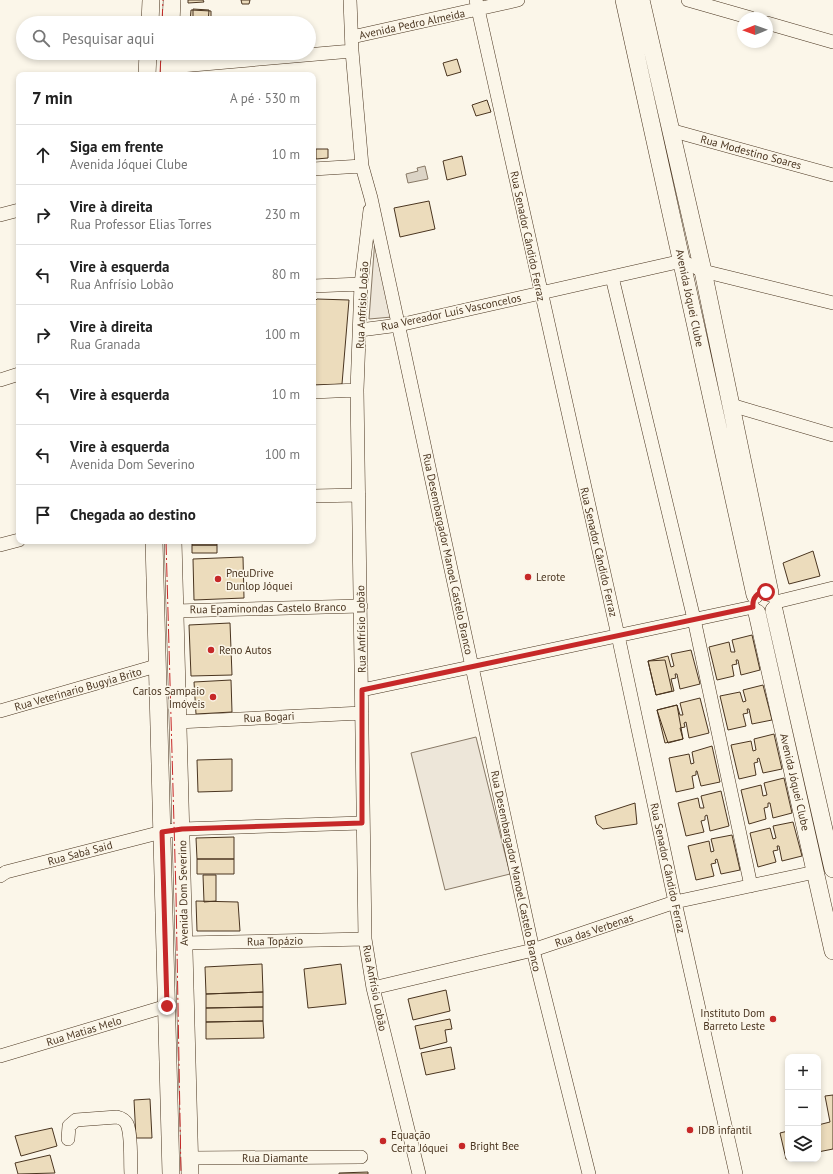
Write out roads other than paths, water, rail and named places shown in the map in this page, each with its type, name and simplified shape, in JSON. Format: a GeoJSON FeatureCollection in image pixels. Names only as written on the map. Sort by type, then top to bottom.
{"type":"FeatureCollection","features":[{"type":"Feature","properties":{"kind":"main road"},"geometry":{"type":"LineString","coordinates":[[150,16],[151,0]]}},
{"type":"Feature","properties":{"kind":"main road"},"geometry":{"type":"LineString","coordinates":[[171,16],[172,0]]}},
{"type":"Feature","properties":{"kind":"main road","name":"Avenida Jóquei Clube"},"geometry":{"type":"LineString","coordinates":[[624,0],[682,261],[764,603],[833,869]]}},
{"type":"Feature","properties":{"kind":"main road","name":"Avenida Jóquei Clube"},"geometry":{"type":"LineString","coordinates":[[641,0],[703,272],[731,405],[764,603],[815,872],[833,951]]}},
{"type":"Feature","properties":{"kind":"main road"},"geometry":{"type":"LineString","coordinates":[[147,72],[148,60]]}},
{"type":"Feature","properties":{"kind":"main road","name":"Avenida Dom Severino"},"geometry":{"type":"LineString","coordinates":[[154,544],[156,666],[171,1174]]}},
{"type":"Feature","properties":{"kind":"main road","name":"Avenida Dom Severino"},"geometry":{"type":"LineString","coordinates":[[173,544],[190,1166]]}},
{"type":"Feature","properties":{"kind":"main road"},"geometry":{"type":"LineString","coordinates":[[815,872],[833,869]]}},
{"type":"Feature","properties":{"kind":"street","name":"Rua Desembargador Manoel Castelo Branco"},"geometry":{"type":"LineString","coordinates":[[350,0],[352,51],[362,166],[371,198],[399,325],[533,950],[588,1174]]}},
{"type":"Feature","properties":{"kind":"street","name":"Avenida Pedro Almeida"},"geometry":{"type":"LineString","coordinates":[[352,37],[477,4],[518,0]]}},
{"type":"Feature","properties":{"kind":"street"},"geometry":{"type":"LineString","coordinates":[[688,0],[737,14]]}},
{"type":"Feature","properties":{"kind":"street","name":"Rua Senador Cândido Ferraz"},"geometry":{"type":"LineString","coordinates":[[477,4],[540,293],[618,635],[675,902],[736,1174]]}},
{"type":"Feature","properties":{"kind":"street"},"geometry":{"type":"LineString","coordinates":[[773,25],[833,42]]}},
{"type":"Feature","properties":{"kind":"street","name":"Avenida Pedro Almeida"},"geometry":{"type":"LineString","coordinates":[[316,54],[352,51]]}},
{"type":"Feature","properties":{"kind":"street","name":"Avenida Pedro Almeida"},"geometry":{"type":"LineString","coordinates":[[169,65],[234,60]]}},
{"type":"Feature","properties":{"kind":"street","name":"Rua Modestino Soares"},"geometry":{"type":"LineString","coordinates":[[670,130],[833,175]]}},
{"type":"Feature","properties":{"kind":"street"},"geometry":{"type":"LineString","coordinates":[[316,169],[362,166]]}},
{"type":"Feature","properties":{"kind":"street","name":"Rua Anfrísio Lobão"},"geometry":{"type":"LineString","coordinates":[[371,198],[361,284],[357,390],[362,690],[362,823],[365,939],[373,988],[419,1174]]}},
{"type":"Feature","properties":{"kind":"street"},"geometry":{"type":"LineString","coordinates":[[0,215],[16,211]]}},
{"type":"Feature","properties":{"kind":"street"},"geometry":{"type":"LineString","coordinates":[[682,261],[703,272],[833,304]]}},
{"type":"Feature","properties":{"kind":"street","name":"Rua Vereador Luís Vasconcelos"},"geometry":{"type":"LineString","coordinates":[[360,330],[399,325],[682,261]]}},
{"type":"Feature","properties":{"kind":"street"},"geometry":{"type":"LineString","coordinates":[[612,276],[694,619],[751,886]]}},
{"type":"Feature","properties":{"kind":"street"},"geometry":{"type":"LineString","coordinates":[[316,286],[361,284]]}},
{"type":"Feature","properties":{"kind":"street"},"geometry":{"type":"LineString","coordinates":[[0,380],[16,375]]}},
{"type":"Feature","properties":{"kind":"street"},"geometry":{"type":"LineString","coordinates":[[316,392],[357,390]]}},
{"type":"Feature","properties":{"kind":"street"},"geometry":{"type":"LineString","coordinates":[[731,405],[833,435]]}},
{"type":"Feature","properties":{"kind":"street"},"geometry":{"type":"LineString","coordinates":[[316,496],[359,494]]}},
{"type":"Feature","properties":{"kind":"street"},"geometry":{"type":"LineString","coordinates":[[0,545],[16,541]]}},
{"type":"Feature","properties":{"kind":"street"},"geometry":{"type":"LineString","coordinates":[[362,690],[833,588]]}},
{"type":"Feature","properties":{"kind":"street","name":"Rua Epaminondas Castelo Branco"},"geometry":{"type":"LineString","coordinates":[[175,611],[361,606]]}},
{"type":"Feature","properties":{"kind":"street","name":"Rua Veterinario Bugyia Brito"},"geometry":{"type":"LineString","coordinates":[[0,712],[156,666]]}},
{"type":"Feature","properties":{"kind":"street","name":"Rua Bogari"},"geometry":{"type":"LineString","coordinates":[[177,722],[362,713]]}},
{"type":"Feature","properties":{"kind":"street","name":"Rua Sabá Said"},"geometry":{"type":"LineString","coordinates":[[0,876],[6,872],[162,832],[182,829],[362,823]]}},
{"type":"Feature","properties":{"kind":"street","name":"Rua das Verbenas"},"geometry":{"type":"LineString","coordinates":[[373,988],[533,950],[675,902],[815,872]]}},
{"type":"Feature","properties":{"kind":"street","name":"Rua Topázio"},"geometry":{"type":"LineString","coordinates":[[184,943],[365,939]]}},
{"type":"Feature","properties":{"kind":"street","name":"Rua Matias Melo"},"geometry":{"type":"LineString","coordinates":[[0,1056],[167,1006]]}},
{"type":"Feature","properties":{"kind":"street"},"geometry":{"type":"LineString","coordinates":[[68,1139],[69,1126],[76,1120],[117,1117],[123,1119],[127,1124],[129,1133],[131,1174]]}},
{"type":"Feature","properties":{"kind":"street","name":"Rua Diamante"},"geometry":{"type":"LineString","coordinates":[[190,1166],[361,1157]]}},
{"type":"Feature","properties":{"kind":"place","name":"Lerote"},"geometry":{"type":"Point","coordinates":[528,577]}},
{"type":"Feature","properties":{"kind":"place","name":"PneuDrive Dunlop Jóquei"},"geometry":{"type":"Point","coordinates":[218,579]}},
{"type":"Feature","properties":{"kind":"place","name":"Reno Autos"},"geometry":{"type":"Point","coordinates":[211,650]}},
{"type":"Feature","properties":{"kind":"place","name":"Carlos Sampaio Imóveis"},"geometry":{"type":"Point","coordinates":[213,697]}},
{"type":"Feature","properties":{"kind":"place","name":"Instituto Dom Barreto Leste"},"geometry":{"type":"Point","coordinates":[773,1019]}},
{"type":"Feature","properties":{"kind":"place","name":"IDB infantil"},"geometry":{"type":"Point","coordinates":[690,1130]}},
{"type":"Feature","properties":{"kind":"place","name":"Equação Certa Jóquei"},"geometry":{"type":"Point","coordinates":[383,1141]}},
{"type":"Feature","properties":{"kind":"place","name":"Bright Bee"},"geometry":{"type":"Point","coordinates":[462,1146]}}]}
